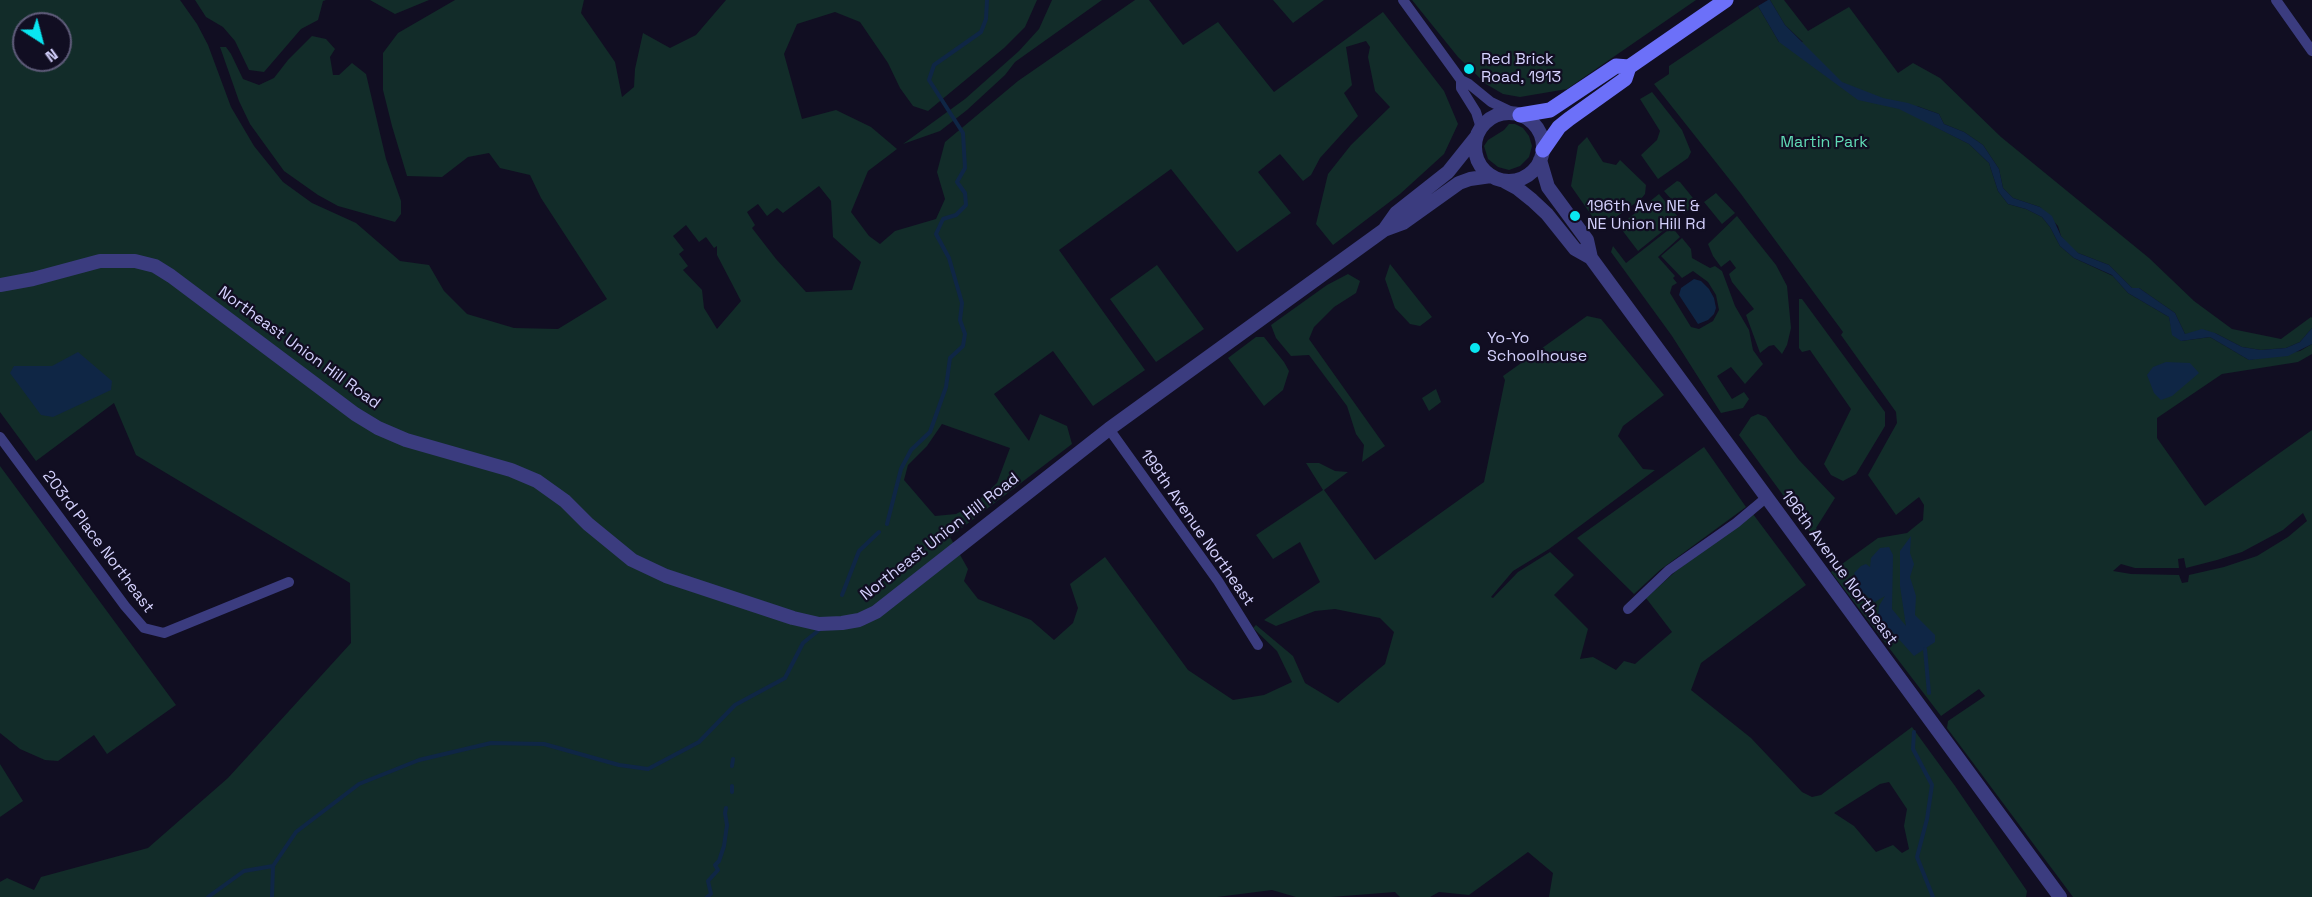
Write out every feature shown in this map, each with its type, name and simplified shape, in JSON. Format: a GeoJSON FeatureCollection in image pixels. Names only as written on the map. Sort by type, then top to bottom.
{"type":"FeatureCollection","features":[{"type":"Feature","properties":{"kind":"main road"},"geometry":{"type":"LineString","coordinates":[[1541,155],[1559,127],[1625,79],[1629,67],[1726,0]]}},
{"type":"Feature","properties":{"kind":"main road"},"geometry":{"type":"LineString","coordinates":[[1517,114],[1550,110],[1616,66],[1629,67]]}},
{"type":"Feature","properties":{"kind":"street"},"geometry":{"type":"LineString","coordinates":[[1403,0],[1461,80],[1491,102],[1530,120],[1537,128],[1542,138],[1541,155],[1535,169],[1518,179],[1495,177],[1483,168],[1477,159],[1475,148],[1479,132],[1471,103],[1461,88],[1461,80]]}},
{"type":"Feature","properties":{"kind":"street"},"geometry":{"type":"LineString","coordinates":[[2276,0],[2312,51]]}},
{"type":"Feature","properties":{"kind":"street"},"geometry":{"type":"LineString","coordinates":[[1479,132],[1496,116],[1517,114]]}},
{"type":"Feature","properties":{"kind":"street","name":"Northeast Union Hill Road"},"geometry":{"type":"LineString","coordinates":[[1384,230],[1396,213],[1448,172],[1479,132]]}},
{"type":"Feature","properties":{"kind":"street","name":"196th Avenue Northeast"},"geometry":{"type":"LineString","coordinates":[[1541,155],[1548,187],[1587,240],[1591,258],[2061,897]]}},
{"type":"Feature","properties":{"kind":"street","name":"196th Avenue Northeast"},"geometry":{"type":"LineString","coordinates":[[1495,177],[1517,188],[1532,200],[1547,214],[1575,249],[1591,258]]}},
{"type":"Feature","properties":{"kind":"street","name":"Northeast Union Hill Road"},"geometry":{"type":"LineString","coordinates":[[0,285],[33,279],[100,261],[135,261],[155,266],[355,414],[378,428],[406,440],[511,470],[537,481],[565,501],[588,524],[632,560],[666,576],[793,618],[819,624],[842,623],[859,620],[876,612],[1109,429],[1384,230],[1403,223],[1459,183],[1470,179],[1495,177]]}},
{"type":"Feature","properties":{"kind":"street","name":"199th Avenue Northeast"},"geometry":{"type":"LineString","coordinates":[[1109,429],[1218,581],[1258,645]]}},
{"type":"Feature","properties":{"kind":"street","name":"203rd Place Northeast"},"geometry":{"type":"LineString","coordinates":[[0,436],[125,606],[144,628],[164,633],[289,582]]}},
{"type":"Feature","properties":{"kind":"street"},"geometry":{"type":"LineString","coordinates":[[1628,609],[1670,570],[1736,523],[1767,497]]}},
{"type":"Feature","properties":{"kind":"green space"},"geometry":{"type":"Polygon","coordinates":[[[0,0],[180,0],[208,45],[231,107],[254,146],[283,182],[312,203],[356,223],[400,261],[429,265],[444,291],[467,314],[514,328],[558,329],[607,299],[541,198],[530,175],[500,168],[489,153],[468,157],[442,177],[407,176],[383,90],[383,53],[398,33],[455,0],[584,0],[581,13],[615,62],[622,97],[634,87],[635,69],[643,33],[670,48],[696,35],[726,0],[1037,0],[1025,27],[1004,48],[928,111],[913,106],[900,88],[888,63],[860,22],[835,12],[797,24],[784,54],[802,119],[836,110],[871,127],[897,149],[868,171],[851,212],[869,236],[880,244],[895,231],[936,219],[945,199],[937,172],[945,142],[1018,81],[1135,0],[1149,0],[1183,45],[1218,22],[1274,92],[1383,12],[1444,91],[1458,124],[1444,154],[1400,194],[1333,245],[1316,224],[1328,174],[1351,145],[1390,107],[1375,91],[1368,57],[1370,47],[1366,41],[1346,47],[1352,85],[1344,93],[1358,116],[1320,158],[1311,175],[1303,181],[1280,154],[1258,172],[1291,213],[1237,252],[1171,169],[1059,250],[1145,370],[1093,406],[1053,351],[994,394],[1029,441],[1040,414],[1067,426],[1072,444],[950,537],[968,569],[964,581],[978,599],[1031,620],[1054,640],[1073,623],[1078,608],[1070,584],[1105,557],[1188,670],[1233,700],[1264,695],[1292,682],[1277,651],[1253,628],[1256,625],[1293,656],[1305,683],[1338,703],[1385,664],[1394,632],[1380,618],[1335,609],[1315,611],[1276,626],[1264,620],[1320,582],[1300,542],[1273,559],[1256,535],[1323,490],[1306,463],[1319,463],[1335,471],[1348,472],[1324,490],[1375,560],[1484,482],[1505,380],[1503,376],[1587,316],[1601,319],[1664,395],[1623,426],[1618,436],[1643,469],[1655,470],[1549,549],[1513,571],[1491,597],[1493,598],[1518,572],[1550,552],[1574,575],[1554,595],[1588,629],[1580,659],[1593,657],[1616,670],[1624,661],[1635,664],[1672,632],[1646,598],[1676,571],[1753,514],[1806,585],[1701,663],[1691,690],[1751,738],[1802,792],[1812,797],[1821,795],[1912,727],[2027,891],[2026,897],[1549,897],[1553,873],[1528,852],[1469,895],[1439,892],[1430,897],[1400,897],[1395,892],[1296,897],[1272,890],[1217,897],[0,897],[0,882],[7,878],[34,890],[41,877],[148,848],[228,778],[351,643],[350,583],[136,455],[114,403],[36,461],[0,412],[0,0]],[[819,186],[783,213],[777,208],[767,216],[758,204],[747,212],[755,225],[752,228],[806,292],[852,290],[861,262],[833,237],[831,201],[819,186]],[[686,225],[673,236],[684,250],[679,254],[688,266],[683,270],[702,290],[704,308],[717,329],[741,301],[717,255],[717,246],[714,248],[706,237],[699,242],[686,225]],[[942,424],[927,446],[908,465],[904,480],[935,516],[956,514],[975,504],[997,483],[1010,448],[942,424]],[[1889,782],[1880,784],[1834,813],[1854,826],[1876,852],[1893,845],[1902,853],[1909,849],[1904,826],[1907,809],[1889,782]]]}},
{"type":"Feature","properties":{"kind":"green space"},"geometry":{"type":"Polygon","coordinates":[[[195,0],[326,0],[323,1],[318,20],[301,29],[264,72],[249,70],[235,41],[223,27],[206,17],[195,0]]]}},
{"type":"Feature","properties":{"kind":"green space"},"geometry":{"type":"Polygon","coordinates":[[[370,0],[429,0],[395,14],[370,0]]]}},
{"type":"Feature","properties":{"kind":"green space"},"geometry":{"type":"Polygon","coordinates":[[[1052,0],[1102,0],[1015,62],[1005,75],[967,110],[940,131],[903,144],[965,99],[1019,51],[1039,29],[1052,0]]]}},
{"type":"Feature","properties":{"kind":"green space"},"geometry":{"type":"Polygon","coordinates":[[[1273,0],[1324,0],[1293,23],[1273,0]]]}},
{"type":"Feature","properties":{"kind":"green space"},"geometry":{"type":"Polygon","coordinates":[[[1412,0],[1696,0],[1567,89],[1520,97],[1503,94],[1486,84],[1458,57],[1412,0]]]}},
{"type":"Feature","properties":{"kind":"green space","name":"Martin Park"},"geometry":{"type":"Polygon","coordinates":[[[1770,0],[1784,0],[1808,31],[1849,7],[1898,73],[1913,63],[1940,78],[2001,137],[2149,258],[2194,301],[2232,329],[2281,339],[2312,318],[2312,328],[2300,342],[2286,348],[2261,350],[2242,347],[2215,333],[2185,334],[2175,313],[2139,288],[2132,288],[2109,265],[2078,253],[2069,246],[2061,236],[2058,226],[2040,207],[2013,198],[2003,188],[1999,169],[1983,145],[1964,132],[1944,124],[1939,114],[1917,106],[1930,124],[1969,144],[1989,163],[1998,191],[2008,204],[2042,217],[2060,246],[2074,258],[2113,276],[2128,293],[2169,317],[2171,326],[2181,341],[2210,337],[2249,360],[2300,351],[2312,344],[2312,354],[2298,362],[2222,374],[2157,418],[2157,438],[2205,506],[2312,430],[2312,897],[2073,897],[1947,728],[1948,721],[1985,696],[1979,689],[1941,716],[1831,572],[1878,538],[1907,533],[1923,520],[1924,505],[1919,497],[1896,515],[1868,475],[1897,423],[1896,412],[1841,335],[1843,332],[1741,194],[1654,84],[1669,74],[1669,66],[1758,6],[1779,42],[1803,42],[1785,25],[1770,0]],[[2303,513],[2283,530],[2242,552],[2186,568],[2184,558],[2178,559],[2179,568],[2135,568],[2121,564],[2113,571],[2131,574],[2179,575],[2182,583],[2188,582],[2189,575],[2257,556],[2288,537],[2307,521],[2303,513]]]}},
{"type":"Feature","properties":{"kind":"green space"},"geometry":{"type":"Polygon","coordinates":[[[312,36],[326,39],[335,49],[330,57],[333,75],[339,75],[352,63],[366,74],[386,159],[401,201],[401,214],[395,222],[338,206],[284,171],[250,124],[239,101],[220,47],[226,47],[243,79],[259,85],[274,78],[312,36]]]}},
{"type":"Feature","properties":{"kind":"green space"},"geometry":{"type":"Polygon","coordinates":[[[1652,92],[1682,130],[1691,152],[1688,158],[1658,179],[1641,155],[1657,140],[1660,131],[1640,99],[1652,92]]]}},
{"type":"Feature","properties":{"kind":"green space"},"geometry":{"type":"Polygon","coordinates":[[[1509,124],[1523,128],[1532,146],[1529,157],[1520,166],[1509,170],[1498,167],[1488,159],[1484,146],[1488,140],[1509,124]]]}},
{"type":"Feature","properties":{"kind":"green space"},"geometry":{"type":"Polygon","coordinates":[[[1587,137],[1603,162],[1616,165],[1620,160],[1646,185],[1645,194],[1641,199],[1616,217],[1594,219],[1571,186],[1578,146],[1587,137]]]}},
{"type":"Feature","properties":{"kind":"green space"},"geometry":{"type":"Polygon","coordinates":[[[1677,181],[1697,203],[1684,214],[1664,191],[1677,181]]]}},
{"type":"Feature","properties":{"kind":"green space"},"geometry":{"type":"Polygon","coordinates":[[[1716,193],[1735,213],[1722,224],[1704,202],[1716,193]]]}},
{"type":"Feature","properties":{"kind":"green space"},"geometry":{"type":"Polygon","coordinates":[[[1659,194],[1679,218],[1638,251],[1619,226],[1659,194]]]}},
{"type":"Feature","properties":{"kind":"green space"},"geometry":{"type":"Polygon","coordinates":[[[1737,216],[1776,265],[1787,286],[1791,328],[1782,354],[1774,345],[1760,353],[1746,315],[1754,309],[1732,282],[1729,274],[1736,268],[1730,260],[1721,267],[1708,244],[1737,216]]]}},
{"type":"Feature","properties":{"kind":"green space"},"geometry":{"type":"Polygon","coordinates":[[[1672,227],[1680,237],[1658,257],[1675,276],[1673,278],[1677,283],[1672,286],[1670,293],[1691,327],[1699,329],[1713,321],[1719,310],[1716,295],[1708,282],[1693,271],[1682,278],[1661,256],[1682,238],[1691,249],[1692,258],[1710,268],[1715,266],[1722,271],[1735,306],[1749,330],[1753,350],[1763,364],[1745,384],[1731,367],[1717,376],[1732,399],[1744,392],[1749,399],[1743,408],[1721,413],[1672,336],[1611,252],[1613,246],[1626,263],[1672,227]]]}},
{"type":"Feature","properties":{"kind":"green space"},"geometry":{"type":"Polygon","coordinates":[[[1390,264],[1432,317],[1420,326],[1410,324],[1395,308],[1385,279],[1390,264]]]}},
{"type":"Feature","properties":{"kind":"green space"},"geometry":{"type":"Polygon","coordinates":[[[1157,265],[1204,329],[1156,362],[1110,299],[1157,265]]]}},
{"type":"Feature","properties":{"kind":"green space"},"geometry":{"type":"Polygon","coordinates":[[[1348,274],[1360,281],[1356,293],[1334,307],[1314,327],[1309,339],[1385,446],[1362,462],[1364,445],[1356,434],[1347,406],[1309,355],[1291,356],[1276,338],[1271,325],[1327,285],[1348,274]]]}},
{"type":"Feature","properties":{"kind":"green space"},"geometry":{"type":"Polygon","coordinates":[[[1799,299],[1802,299],[1885,412],[1885,426],[1856,474],[1843,481],[1831,475],[1824,464],[1851,409],[1810,350],[1802,352],[1799,348],[1799,299]]]}},
{"type":"Feature","properties":{"kind":"green space"},"geometry":{"type":"Polygon","coordinates":[[[1256,337],[1264,337],[1289,371],[1283,390],[1264,406],[1228,358],[1256,337]]]}},
{"type":"Feature","properties":{"kind":"green space"},"geometry":{"type":"Polygon","coordinates":[[[1436,389],[1441,402],[1429,411],[1422,398],[1436,389]]]}},
{"type":"Feature","properties":{"kind":"green space"},"geometry":{"type":"Polygon","coordinates":[[[1758,414],[1766,417],[1799,460],[1835,498],[1816,528],[1838,558],[1832,562],[1739,435],[1751,417],[1758,414]]]}},
{"type":"Feature","properties":{"kind":"green space"},"geometry":{"type":"Polygon","coordinates":[[[1704,447],[1746,507],[1660,570],[1634,594],[1577,538],[1704,447]]]}},
{"type":"Feature","properties":{"kind":"green space"},"geometry":{"type":"Polygon","coordinates":[[[0,466],[176,705],[107,754],[94,735],[58,761],[45,760],[20,749],[0,733],[0,466]]]}},
{"type":"Feature","properties":{"kind":"green space"},"geometry":{"type":"Polygon","coordinates":[[[0,764],[23,801],[0,817],[0,764]]]}},
{"type":"Feature","properties":{"kind":"water"},"geometry":{"type":"Polygon","coordinates":[[[1768,0],[1785,25],[1842,82],[1883,98],[1908,103],[1939,114],[1944,124],[1964,132],[1983,145],[1999,169],[2003,188],[2013,198],[2040,207],[2052,216],[2061,236],[2078,253],[2109,265],[2132,288],[2139,288],[2175,313],[2185,334],[2202,329],[2242,347],[2261,350],[2286,348],[2300,342],[2312,328],[2312,344],[2288,356],[2249,360],[2210,337],[2181,341],[2172,335],[2169,317],[2128,293],[2112,275],[2074,258],[2060,246],[2042,217],[2008,204],[1998,191],[1989,163],[1969,144],[1899,109],[1858,100],[1779,42],[1758,6],[1768,0]]]}},
{"type":"Feature","properties":{"kind":"water"},"geometry":{"type":"Polygon","coordinates":[[[1694,279],[1701,281],[1709,289],[1716,308],[1708,320],[1698,324],[1679,295],[1681,288],[1694,279]]]}},
{"type":"Feature","properties":{"kind":"water"},"geometry":{"type":"Polygon","coordinates":[[[78,352],[112,381],[111,390],[53,417],[41,415],[10,373],[14,366],[52,366],[78,352]]]}},
{"type":"Feature","properties":{"kind":"water"},"geometry":{"type":"Polygon","coordinates":[[[2166,362],[2190,363],[2199,373],[2172,396],[2161,400],[2154,393],[2147,375],[2153,367],[2166,362]]]}},
{"type":"Feature","properties":{"kind":"water"},"geometry":{"type":"Polygon","coordinates":[[[1911,536],[1910,553],[1914,564],[1910,577],[1916,596],[1915,615],[1935,635],[1935,642],[1914,656],[1878,616],[1879,606],[1885,596],[1875,602],[1862,592],[1854,573],[1866,564],[1870,567],[1871,558],[1880,548],[1889,547],[1893,555],[1892,609],[1906,626],[1900,586],[1900,551],[1911,536]]]}},
{"type":"Feature","properties":{"kind":"waterway"},"geometry":{"type":"LineString","coordinates":[[887,524],[901,469],[911,450],[930,432],[946,387],[950,358],[963,346],[965,334],[960,320],[962,303],[949,258],[936,234],[943,219],[956,215],[966,205],[965,193],[957,182],[965,168],[963,133],[929,80],[934,65],[981,32],[986,19],[987,0]]}},
{"type":"Feature","properties":{"kind":"waterway"},"geometry":{"type":"LineString","coordinates":[[842,595],[859,551],[879,532]]}},
{"type":"Feature","properties":{"kind":"waterway"},"geometry":{"type":"LineString","coordinates":[[272,897],[273,866],[296,832],[359,784],[419,760],[491,743],[544,744],[619,765],[648,769],[699,742],[735,705],[785,678],[803,643],[819,630]]}},
{"type":"Feature","properties":{"kind":"waterway"},"geometry":{"type":"LineString","coordinates":[[1925,649],[1929,693]]}},
{"type":"Feature","properties":{"kind":"waterway"},"geometry":{"type":"LineString","coordinates":[[1914,732],[1913,749],[1932,785],[1927,819],[1917,857],[1933,897]]}},
{"type":"Feature","properties":{"kind":"waterway"},"geometry":{"type":"LineString","coordinates":[[732,766],[733,759]]}},
{"type":"Feature","properties":{"kind":"waterway"},"geometry":{"type":"LineString","coordinates":[[732,786],[732,792]]}},
{"type":"Feature","properties":{"kind":"waterway"},"geometry":{"type":"LineString","coordinates":[[707,897],[711,894],[708,881],[718,870],[715,865],[719,861],[724,846],[727,825],[726,808]]}},
{"type":"Feature","properties":{"kind":"waterway"},"geometry":{"type":"LineString","coordinates":[[208,897],[244,871],[273,866]]}},
{"type":"Feature","properties":{"kind":"place","name":"Red Brick Road, 1913"},"geometry":{"type":"Point","coordinates":[1469,69]}},
{"type":"Feature","properties":{"kind":"place","name":"196th Ave NE & NE Union Hill Rd"},"geometry":{"type":"Point","coordinates":[1575,216]}},
{"type":"Feature","properties":{"kind":"place","name":"Yo-Yo Schoolhouse"},"geometry":{"type":"Point","coordinates":[1475,348]}}]}
